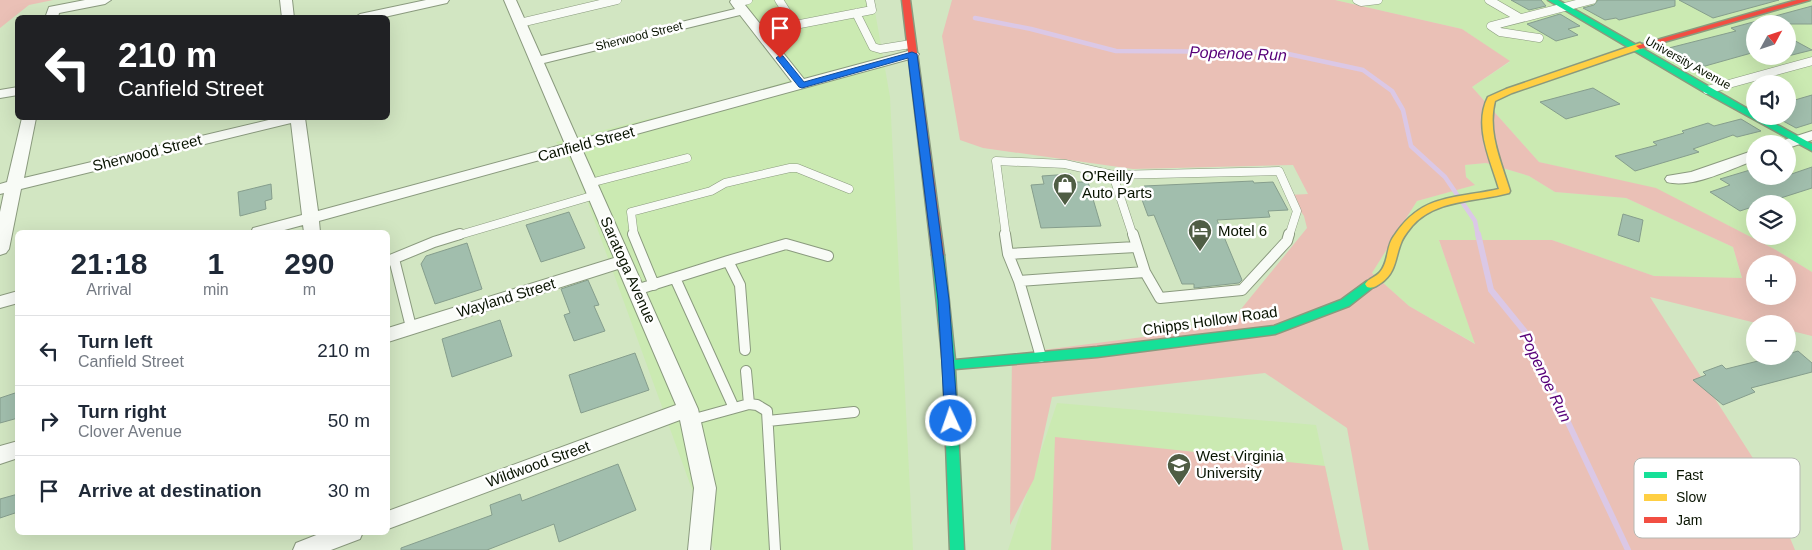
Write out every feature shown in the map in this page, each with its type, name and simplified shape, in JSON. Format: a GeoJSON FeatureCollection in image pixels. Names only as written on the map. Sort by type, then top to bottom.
{"type":"FeatureCollection","features":[{"type":"Feature","properties":{"kind":"street"},"geometry":{"type":"LineString","coordinates":[[52,14],[105,0]]}},
{"type":"Feature","properties":{"kind":"street"},"geometry":{"type":"LineString","coordinates":[[286,0],[288,15]]}},
{"type":"Feature","properties":{"kind":"street"},"geometry":{"type":"LineString","coordinates":[[374,15],[443,0]]}},
{"type":"Feature","properties":{"kind":"street","name":"Saratoga Avenue"},"geometry":{"type":"LineString","coordinates":[[510,0],[690,415],[705,488],[699,550]]}},
{"type":"Feature","properties":{"kind":"street"},"geometry":{"type":"LineString","coordinates":[[906,0],[944,300],[949,365],[957,550]]}},
{"type":"Feature","properties":{"kind":"street","name":"University Avenue"},"geometry":{"type":"LineString","coordinates":[[1552,0],[1633,48],[1799,139],[1812,148]]}},
{"type":"Feature","properties":{"kind":"street"},"geometry":{"type":"LineString","coordinates":[[1633,48],[1806,0]]}},
{"type":"Feature","properties":{"kind":"street"},"geometry":{"type":"LineString","coordinates":[[740,3],[802,85]]}},
{"type":"Feature","properties":{"kind":"street","name":"Sherwood Street"},"geometry":{"type":"LineString","coordinates":[[536,61],[740,3]]}},
{"type":"Feature","properties":{"kind":"street","name":"Chipps Hollow Road"},"geometry":{"type":"LineString","coordinates":[[949,365],[1041,357],[1274,330],[1345,304],[1385,274],[1396,241],[1408,221],[1420,211],[1437,203],[1488,196],[1505,191],[1486,132],[1486,114],[1491,99],[1633,48]]}},
{"type":"Feature","properties":{"kind":"street","name":"Canfield Street"},"geometry":{"type":"LineString","coordinates":[[276,230],[311,226],[574,148],[802,85],[912,49]]}},
{"type":"Feature","properties":{"kind":"street"},"geometry":{"type":"LineString","coordinates":[[0,94],[15,91]]}},
{"type":"Feature","properties":{"kind":"street"},"geometry":{"type":"LineString","coordinates":[[0,249],[7,187],[28,120]]}},
{"type":"Feature","properties":{"kind":"street","name":"Sherwood Street"},"geometry":{"type":"LineString","coordinates":[[7,187],[285,120]]}},
{"type":"Feature","properties":{"kind":"street"},"geometry":{"type":"LineString","coordinates":[[298,120],[311,226]]}},
{"type":"Feature","properties":{"kind":"street"},"geometry":{"type":"LineString","coordinates":[[1673,179],[1693,176],[1746,158]]}},
{"type":"Feature","properties":{"kind":"street","name":"Wayland Street"},"geometry":{"type":"LineString","coordinates":[[390,333],[624,261]]}},
{"type":"Feature","properties":{"kind":"street"},"geometry":{"type":"LineString","coordinates":[[0,302],[15,298]]}},
{"type":"Feature","properties":{"kind":"street","name":"Wildwood Street"},"geometry":{"type":"LineString","coordinates":[[390,519],[690,415]]}},
{"type":"Feature","properties":{"kind":"street"},"geometry":{"type":"LineString","coordinates":[[0,455],[15,450]]}},
{"type":"Feature","properties":{"kind":"street"},"geometry":{"type":"LineString","coordinates":[[304,550],[348,538]]}},
{"type":"Feature","properties":{"kind":"lane"},"geometry":{"type":"LineString","coordinates":[[520,24],[617,0]]}},
{"type":"Feature","properties":{"kind":"lane"},"geometry":{"type":"LineString","coordinates":[[779,0],[795,25],[872,10],[870,0]]}},
{"type":"Feature","properties":{"kind":"lane"},"geometry":{"type":"LineString","coordinates":[[1357,0],[1361,2],[1378,0]]}},
{"type":"Feature","properties":{"kind":"lane"},"geometry":{"type":"LineString","coordinates":[[1489,0],[1520,18]]}},
{"type":"Feature","properties":{"kind":"lane"},"geometry":{"type":"LineString","coordinates":[[1539,38],[1500,32],[1491,26],[1592,0]]}},
{"type":"Feature","properties":{"kind":"lane"},"geometry":{"type":"LineString","coordinates":[[856,13],[874,47],[880,49],[912,49]]}},
{"type":"Feature","properties":{"kind":"lane"},"geometry":{"type":"LineString","coordinates":[[1707,90],[1812,61]]}},
{"type":"Feature","properties":{"kind":"lane"},"geometry":{"type":"LineString","coordinates":[[411,327],[391,260],[434,242],[687,158]]}},
{"type":"Feature","properties":{"kind":"lane"},"geometry":{"type":"LineString","coordinates":[[1041,357],[1020,281],[1008,254],[996,161],[1065,164],[1113,175],[1279,171],[1297,210],[1287,241],[1242,290],[1160,298],[1145,272],[1113,175]]}},
{"type":"Feature","properties":{"kind":"lane"},"geometry":{"type":"LineString","coordinates":[[654,284],[632,231],[631,212],[712,191],[725,183],[790,168],[797,168],[849,189]]}},
{"type":"Feature","properties":{"kind":"lane"},"geometry":{"type":"LineString","coordinates":[[636,290],[786,244],[828,256]]}},
{"type":"Feature","properties":{"kind":"lane"},"geometry":{"type":"LineString","coordinates":[[1008,254],[1136,247]]}},
{"type":"Feature","properties":{"kind":"lane"},"geometry":{"type":"LineString","coordinates":[[728,262],[740,284],[745,350]]}},
{"type":"Feature","properties":{"kind":"lane"},"geometry":{"type":"LineString","coordinates":[[1020,281],[1145,272]]}},
{"type":"Feature","properties":{"kind":"lane"},"geometry":{"type":"LineString","coordinates":[[675,278],[734,408]]}},
{"type":"Feature","properties":{"kind":"lane"},"geometry":{"type":"LineString","coordinates":[[746,372],[749,404]]}},
{"type":"Feature","properties":{"kind":"lane"},"geometry":{"type":"LineString","coordinates":[[690,415],[749,404],[764,408],[767,411],[774,550]]}},
{"type":"Feature","properties":{"kind":"lane"},"geometry":{"type":"LineString","coordinates":[[768,421],[854,412]]}},
{"type":"Feature","properties":{"kind":"shaded area"},"geometry":{"type":"Polygon","coordinates":[[[0,0],[53,0],[29,5],[0,28],[0,0]]]}},
{"type":"Feature","properties":{"kind":"shaded area"},"geometry":{"type":"Polygon","coordinates":[[[738,0],[873,0],[890,97],[913,550],[714,550],[576,170],[556,142],[736,97],[795,79],[738,0]]]}},
{"type":"Feature","properties":{"kind":"shaded area"},"geometry":{"type":"Polygon","coordinates":[[[952,0],[1335,0],[1462,29],[1510,61],[1472,87],[1539,162],[1656,188],[1746,234],[1746,245],[1766,245],[1784,255],[1746,255],[1746,305],[1796,305],[1796,262],[1812,272],[1812,336],[1796,332],[1796,315],[1746,315],[1746,321],[1650,297],[1753,458],[1634,458],[1634,538],[1790,538],[1795,550],[1369,550],[1347,428],[1265,373],[1052,397],[1034,479],[1010,525],[1012,354],[1174,333],[1237,314],[1307,228],[1304,216],[1289,195],[1308,194],[1293,165],[1133,169],[983,148],[960,140],[942,36],[952,0]],[[1486,163],[1465,165],[1466,177],[1475,185],[1417,201],[1372,273],[1409,306],[1475,344],[1439,240],[1552,240],[1654,276],[1742,278],[1733,247],[1626,198],[1555,192],[1529,176],[1486,163]]]}},
{"type":"Feature","properties":{"kind":"shaded area"},"geometry":{"type":"Polygon","coordinates":[[[1335,0],[1812,0],[1812,272],[1796,262],[1796,255],[1784,255],[1766,245],[1796,245],[1796,195],[1746,195],[1746,235],[1656,189],[1539,162],[1472,87],[1510,62],[1462,29],[1335,0]]]}},
{"type":"Feature","properties":{"kind":"shaded area"},"geometry":{"type":"Polygon","coordinates":[[[1486,163],[1529,176],[1555,192],[1626,198],[1733,247],[1742,279],[1654,276],[1552,240],[1439,241],[1476,344],[1409,306],[1372,273],[1417,201],[1474,185],[1466,177],[1465,165],[1486,163]]]}},
{"type":"Feature","properties":{"kind":"shaded area","name":"West Virginia University"},"geometry":{"type":"Polygon","coordinates":[[[1057,403],[1316,425],[1343,550],[1008,550],[1057,403]]]}},
{"type":"Feature","properties":{"kind":"shaded area","name":"West Virginia University"},"geometry":{"type":"Polygon","coordinates":[[[1055,437],[1325,466],[1343,550],[1051,550],[1055,437]]]}},
{"type":"Feature","properties":{"kind":"building"},"geometry":{"type":"Polygon","coordinates":[[[1511,0],[1541,0],[1546,6],[1529,10],[1511,0]]]}},
{"type":"Feature","properties":{"kind":"building"},"geometry":{"type":"Polygon","coordinates":[[[1598,0],[1675,0],[1675,6],[1619,20],[1616,18],[1605,20],[1583,8],[1594,5],[1598,0]]]}},
{"type":"Feature","properties":{"kind":"building"},"geometry":{"type":"Polygon","coordinates":[[[1679,0],[1779,0],[1713,18],[1679,0]]]}},
{"type":"Feature","properties":{"kind":"building"},"geometry":{"type":"Polygon","coordinates":[[[1812,6],[1812,24],[1796,24],[1796,15],[1779,15],[1812,6]]]}},
{"type":"Feature","properties":{"kind":"building"},"geometry":{"type":"Polygon","coordinates":[[[1560,14],[1580,26],[1568,29],[1578,35],[1556,41],[1527,24],[1560,14]]]}},
{"type":"Feature","properties":{"kind":"building"},"geometry":{"type":"Polygon","coordinates":[[[1746,24],[1746,55],[1691,70],[1657,51],[1736,31],[1731,28],[1746,24]]]}},
{"type":"Feature","properties":{"kind":"building"},"geometry":{"type":"Polygon","coordinates":[[[1796,41],[1812,50],[1796,54],[1796,41]]]}},
{"type":"Feature","properties":{"kind":"building"},"geometry":{"type":"Polygon","coordinates":[[[1593,88],[1620,104],[1566,119],[1540,102],[1593,88]]]}},
{"type":"Feature","properties":{"kind":"building"},"geometry":{"type":"Polygon","coordinates":[[[1812,95],[1812,123],[1796,128],[1790,125],[1796,125],[1796,100],[1812,95]]]}},
{"type":"Feature","properties":{"kind":"building"},"geometry":{"type":"Polygon","coordinates":[[[1741,119],[1746,122],[1746,125],[1751,125],[1761,131],[1737,137],[1733,135],[1693,149],[1699,152],[1635,171],[1615,156],[1657,145],[1653,142],[1684,133],[1682,131],[1708,123],[1714,126],[1741,119]]]}},
{"type":"Feature","properties":{"kind":"building"},"geometry":{"type":"Polygon","coordinates":[[[1812,167],[1812,188],[1790,195],[1746,195],[1746,209],[1740,211],[1710,192],[1730,185],[1720,179],[1746,171],[1746,185],[1796,185],[1796,172],[1812,167]]]}},
{"type":"Feature","properties":{"kind":"building","name":"O'Reilly Auto Parts"},"geometry":{"type":"Polygon","coordinates":[[[1071,174],[1073,182],[1088,182],[1101,226],[1041,228],[1031,185],[1044,184],[1042,176],[1071,174]]]}},
{"type":"Feature","properties":{"kind":"building","name":"Motel 6"},"geometry":{"type":"Polygon","coordinates":[[[1253,181],[1254,183],[1273,182],[1288,210],[1268,211],[1270,217],[1217,220],[1242,280],[1239,283],[1194,288],[1194,284],[1182,284],[1154,215],[1148,216],[1141,197],[1147,196],[1144,186],[1253,181]]]}},
{"type":"Feature","properties":{"kind":"building"},"geometry":{"type":"Polygon","coordinates":[[[271,184],[272,199],[265,201],[266,209],[240,216],[238,192],[271,184]]]}},
{"type":"Feature","properties":{"kind":"building"},"geometry":{"type":"Polygon","coordinates":[[[569,212],[585,248],[541,262],[526,225],[569,212]]]}},
{"type":"Feature","properties":{"kind":"building"},"geometry":{"type":"Polygon","coordinates":[[[1623,214],[1643,220],[1639,242],[1618,235],[1623,214]]]}},
{"type":"Feature","properties":{"kind":"building"},"geometry":{"type":"Polygon","coordinates":[[[467,243],[482,289],[435,304],[421,264],[426,256],[467,243]]]}},
{"type":"Feature","properties":{"kind":"building"},"geometry":{"type":"Polygon","coordinates":[[[588,280],[599,305],[594,306],[605,331],[574,341],[564,315],[570,313],[561,289],[588,280]]]}},
{"type":"Feature","properties":{"kind":"building"},"geometry":{"type":"Polygon","coordinates":[[[500,320],[512,356],[452,377],[442,339],[500,320]]]}},
{"type":"Feature","properties":{"kind":"building"},"geometry":{"type":"Polygon","coordinates":[[[1798,351],[1812,363],[1812,372],[1751,388],[1755,392],[1723,405],[1693,380],[1706,375],[1703,372],[1722,365],[1726,369],[1746,364],[1796,365],[1796,352],[1798,351]]]}},
{"type":"Feature","properties":{"kind":"building"},"geometry":{"type":"Polygon","coordinates":[[[635,353],[649,390],[581,413],[569,375],[635,353]]]}},
{"type":"Feature","properties":{"kind":"building"},"geometry":{"type":"Polygon","coordinates":[[[15,393],[15,419],[0,423],[0,398],[15,393]]]}},
{"type":"Feature","properties":{"kind":"building"},"geometry":{"type":"Polygon","coordinates":[[[618,464],[636,510],[559,542],[554,524],[487,550],[401,550],[401,548],[492,515],[490,505],[520,494],[522,501],[618,464]]]}},
{"type":"Feature","properties":{"kind":"building"},"geometry":{"type":"Polygon","coordinates":[[[15,495],[15,513],[0,518],[0,499],[15,495]]]}},
{"type":"Feature","properties":{"kind":"waterway","name":"Popenoe Run"},"geometry":{"type":"LineString","coordinates":[[975,18],[1031,29],[1116,51],[1279,52],[1363,70],[1392,91],[1403,110],[1411,146],[1445,177],[1475,221],[1478,236]]}},
{"type":"Feature","properties":{"kind":"waterway","name":"Popenoe Run"},"geometry":{"type":"LineString","coordinates":[[1478,234],[1491,290],[1526,333],[1628,550]]}},
{"type":"Feature","properties":{"kind":"traffic: fast"},"geometry":{"type":"LineString","coordinates":[[1552,0],[1707,90],[1812,148]]}},
{"type":"Feature","properties":{"kind":"traffic: fast"},"geometry":{"type":"LineString","coordinates":[[938,255],[949,365],[957,550]]}},
{"type":"Feature","properties":{"kind":"traffic: fast"},"geometry":{"type":"LineString","coordinates":[[949,365],[1097,352],[1275,330],[1345,303],[1371,284]]}},
{"type":"Feature","properties":{"kind":"traffic: slow"},"geometry":{"type":"LineString","coordinates":[[1371,284],[1387,271],[1397,239],[1419,213],[1444,202],[1505,191],[1488,134],[1487,122],[1491,99],[1509,91],[1640,46]]}},
{"type":"Feature","properties":{"kind":"traffic: jam"},"geometry":{"type":"LineString","coordinates":[[906,0],[938,255]]}},
{"type":"Feature","properties":{"kind":"traffic: jam"},"geometry":{"type":"LineString","coordinates":[[1640,46],[1806,0]]}},
{"type":"Feature","properties":{"kind":"place","name":"O'Reilly Auto Parts"},"geometry":{"type":"Point","coordinates":[1065,206]}},
{"type":"Feature","properties":{"kind":"place","name":"Motel 6"},"geometry":{"type":"Point","coordinates":[1200,252]}},
{"type":"Feature","properties":{"kind":"place","name":"West Virginia University"},"geometry":{"type":"Point","coordinates":[1179,486]}},
{"type":"Feature","properties":{"kind":"route"},"geometry":{"type":"LineString","coordinates":[[780,58],[802,85],[912,54],[944,300],[951,421]]}}]}
